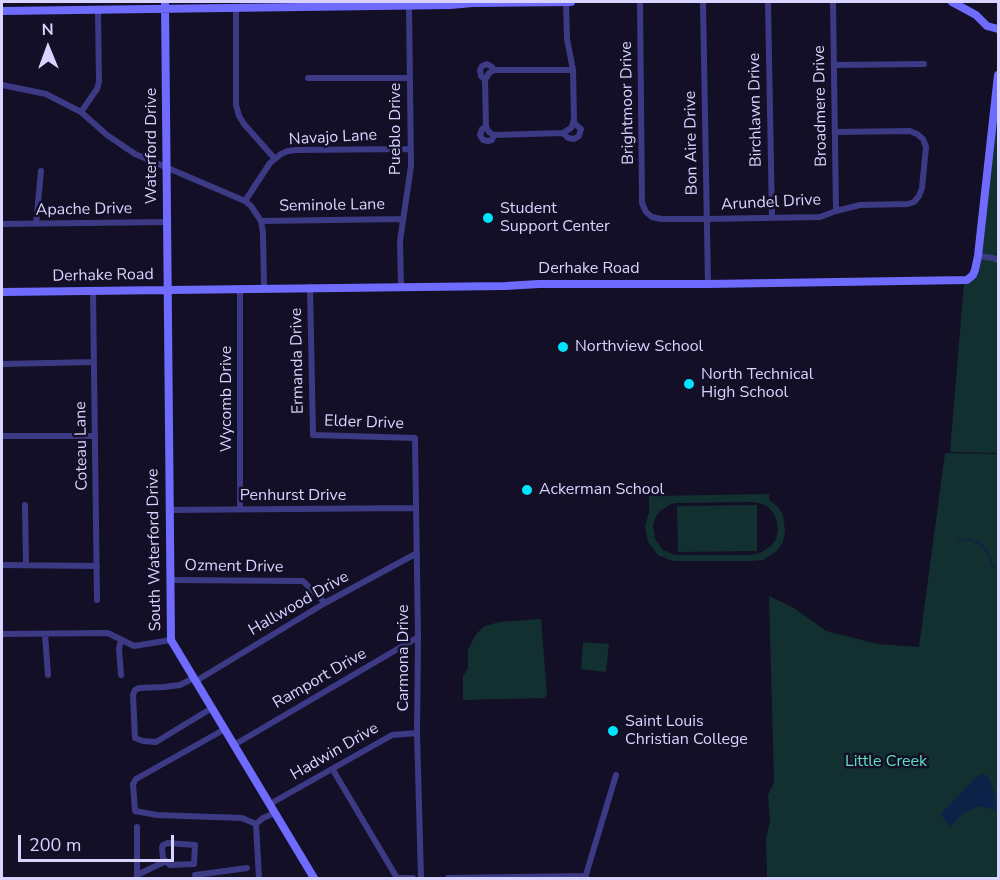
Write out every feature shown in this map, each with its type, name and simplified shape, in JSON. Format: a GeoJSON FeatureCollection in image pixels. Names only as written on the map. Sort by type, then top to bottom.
{"type":"FeatureCollection","features":[{"type":"Feature","properties":{"kind":"street"},"geometry":{"type":"LineString","coordinates":[[566,2],[567,39],[573,70],[572,125],[563,133],[494,135],[489,132],[486,127],[485,80],[494,70],[573,70]]}},
{"type":"Feature","properties":{"kind":"street"},"geometry":{"type":"LineString","coordinates":[[2,11],[98,10],[165,5],[236,8],[571,2]]}},
{"type":"Feature","properties":{"kind":"street","name":"Brightmoor Drive"},"geometry":{"type":"LineString","coordinates":[[640,2],[642,203]]}},
{"type":"Feature","properties":{"kind":"street","name":"Bon Aire Drive"},"geometry":{"type":"LineString","coordinates":[[703,2],[708,284]]}},
{"type":"Feature","properties":{"kind":"street","name":"Birchlawn Drive"},"geometry":{"type":"LineString","coordinates":[[768,2],[772,218]]}},
{"type":"Feature","properties":{"kind":"street","name":"Broadmere Drive"},"geometry":{"type":"LineString","coordinates":[[833,2],[836,211]]}},
{"type":"Feature","properties":{"kind":"street"},"geometry":{"type":"LineString","coordinates":[[952,2],[976,15],[987,26],[999,29]]}},
{"type":"Feature","properties":{"kind":"street","name":"Waterford Drive"},"geometry":{"type":"LineString","coordinates":[[165,5],[168,167],[167,290]]}},
{"type":"Feature","properties":{"kind":"street","name":"Pueblo Drive"},"geometry":{"type":"LineString","coordinates":[[401,287],[400,241],[411,166],[409,6]]}},
{"type":"Feature","properties":{"kind":"street"},"geometry":{"type":"LineString","coordinates":[[236,8],[236,105],[244,124],[275,159]]}},
{"type":"Feature","properties":{"kind":"street"},"geometry":{"type":"LineString","coordinates":[[81,112],[99,82],[98,10]]}},
{"type":"Feature","properties":{"kind":"street"},"geometry":{"type":"LineString","coordinates":[[834,65],[924,64]]}},
{"type":"Feature","properties":{"kind":"street","name":"Derhake Road"},"geometry":{"type":"LineString","coordinates":[[2,292],[965,280],[972,276],[978,256],[999,75]]}},
{"type":"Feature","properties":{"kind":"street"},"geometry":{"type":"LineString","coordinates":[[308,78],[410,78]]}},
{"type":"Feature","properties":{"kind":"street"},"geometry":{"type":"LineString","coordinates":[[2,85],[46,94],[81,112],[107,135],[135,154],[251,206],[261,221],[263,232],[264,288]]}},
{"type":"Feature","properties":{"kind":"street"},"geometry":{"type":"LineString","coordinates":[[563,133],[568,138],[574,139],[579,136],[581,129],[572,125]]}},
{"type":"Feature","properties":{"kind":"street","name":"Arundel Drive"},"geometry":{"type":"LineString","coordinates":[[642,203],[652,218],[661,219],[820,217],[860,205],[908,204],[914,202],[919,196],[922,188],[926,147],[923,139],[910,131],[835,132]]}},
{"type":"Feature","properties":{"kind":"street","name":"Navajo Lane"},"geometry":{"type":"LineString","coordinates":[[244,201],[270,163],[281,154],[296,150],[410,149]]}},
{"type":"Feature","properties":{"kind":"street"},"geometry":{"type":"LineString","coordinates":[[36,224],[41,171]]}},
{"type":"Feature","properties":{"kind":"street","name":"Seminole Lane"},"geometry":{"type":"LineString","coordinates":[[261,221],[403,219]]}},
{"type":"Feature","properties":{"kind":"street","name":"Apache Drive"},"geometry":{"type":"LineString","coordinates":[[2,224],[167,222]]}},
{"type":"Feature","properties":{"kind":"street"},"geometry":{"type":"LineString","coordinates":[[978,256],[999,260]]}},
{"type":"Feature","properties":{"kind":"street","name":"Ermanda Drive"},"geometry":{"type":"LineString","coordinates":[[310,287],[313,435]]}},
{"type":"Feature","properties":{"kind":"street","name":"Wycomb Drive"},"geometry":{"type":"LineString","coordinates":[[240,289],[240,509]]}},
{"type":"Feature","properties":{"kind":"street","name":"South Waterford Drive"},"geometry":{"type":"LineString","coordinates":[[167,290],[171,640],[314,879]]}},
{"type":"Feature","properties":{"kind":"street","name":"Coteau Lane"},"geometry":{"type":"LineString","coordinates":[[93,292],[97,600]]}},
{"type":"Feature","properties":{"kind":"street"},"geometry":{"type":"LineString","coordinates":[[2,364],[94,362]]}},
{"type":"Feature","properties":{"kind":"street","name":"Elder Drive"},"geometry":{"type":"LineString","coordinates":[[313,435],[415,438]]}},
{"type":"Feature","properties":{"kind":"street"},"geometry":{"type":"LineString","coordinates":[[2,436],[95,436]]}},
{"type":"Feature","properties":{"kind":"street","name":"Carmona Drive"},"geometry":{"type":"LineString","coordinates":[[415,438],[417,733],[421,879]]}},
{"type":"Feature","properties":{"kind":"street"},"geometry":{"type":"LineString","coordinates":[[25,505],[26,565]]}},
{"type":"Feature","properties":{"kind":"street","name":"Penhurst Drive"},"geometry":{"type":"LineString","coordinates":[[169,510],[416,508]]}},
{"type":"Feature","properties":{"kind":"street","name":"Hallwood Drive"},"geometry":{"type":"LineString","coordinates":[[212,708],[156,742],[149,743],[135,738],[135,690],[180,685],[195,679],[325,603],[417,553]]}},
{"type":"Feature","properties":{"kind":"street"},"geometry":{"type":"LineString","coordinates":[[2,565],[97,566]]}},
{"type":"Feature","properties":{"kind":"street","name":"Ozment Drive"},"geometry":{"type":"LineString","coordinates":[[170,580],[303,581],[325,603]]}},
{"type":"Feature","properties":{"kind":"street"},"geometry":{"type":"LineString","coordinates":[[2,634],[108,633],[134,646],[171,640]]}},
{"type":"Feature","properties":{"kind":"street"},"geometry":{"type":"LineString","coordinates":[[45,634],[48,675]]}},
{"type":"Feature","properties":{"kind":"street","name":"Ramport Drive"},"geometry":{"type":"LineString","coordinates":[[234,744],[418,637]]}},
{"type":"Feature","properties":{"kind":"street"},"geometry":{"type":"LineString","coordinates":[[121,640],[119,649],[121,675]]}},
{"type":"Feature","properties":{"kind":"street"},"geometry":{"type":"LineString","coordinates":[[225,729],[136,779],[133,784],[135,811],[157,815],[242,818],[256,824]]}},
{"type":"Feature","properties":{"kind":"street","name":"Hadwin Drive"},"geometry":{"type":"LineString","coordinates":[[270,804],[392,735],[417,733]]}},
{"type":"Feature","properties":{"kind":"street"},"geometry":{"type":"LineString","coordinates":[[333,770],[397,878],[413,879]]}},
{"type":"Feature","properties":{"kind":"street"},"geometry":{"type":"LineString","coordinates":[[448,879],[586,878],[616,775]]}},
{"type":"Feature","properties":{"kind":"street"},"geometry":{"type":"LineString","coordinates":[[256,824],[275,813]]}},
{"type":"Feature","properties":{"kind":"street"},"geometry":{"type":"LineString","coordinates":[[256,824],[259,879]]}},
{"type":"Feature","properties":{"kind":"street"},"geometry":{"type":"LineString","coordinates":[[137,827],[137,877],[166,861]]}},
{"type":"Feature","properties":{"kind":"street"},"geometry":{"type":"LineString","coordinates":[[194,864],[170,865],[163,859],[163,845],[168,843],[195,844],[195,877],[248,868]]}},
{"type":"Feature","properties":{"kind":"green space"},"geometry":{"type":"Polygon","coordinates":[[[998,98],[998,453],[950,452],[964,282],[973,279],[998,98]]]}},
{"type":"Feature","properties":{"kind":"green space","name":"Little Creek"},"geometry":{"type":"Polygon","coordinates":[[[945,453],[998,454],[998,878],[767,878],[766,839],[770,821],[768,795],[774,782],[769,596],[794,608],[826,631],[878,644],[919,647],[945,453]]]}},
{"type":"Feature","properties":{"kind":"green space"},"geometry":{"type":"Polygon","coordinates":[[[769,494],[769,500],[783,515],[785,531],[783,542],[777,551],[763,560],[673,561],[658,555],[648,542],[645,526],[649,512],[649,496],[769,494]],[[760,503],[671,504],[660,511],[655,518],[653,527],[655,539],[663,550],[675,555],[760,553],[771,546],[778,530],[774,514],[760,503]]]}},
{"type":"Feature","properties":{"kind":"green space"},"geometry":{"type":"Polygon","coordinates":[[[757,505],[757,551],[678,552],[677,506],[757,505]]]}},
{"type":"Feature","properties":{"kind":"green space"},"geometry":{"type":"Polygon","coordinates":[[[541,619],[547,695],[544,698],[463,700],[463,676],[468,668],[468,650],[476,634],[485,626],[499,622],[541,619]]]}},
{"type":"Feature","properties":{"kind":"green space"},"geometry":{"type":"Polygon","coordinates":[[[583,642],[609,644],[606,672],[581,669],[583,642]]]}},
{"type":"Feature","properties":{"kind":"water"},"geometry":{"type":"Polygon","coordinates":[[[984,774],[989,777],[995,795],[996,810],[980,806],[964,813],[949,827],[941,814],[974,779],[984,774]]]}},
{"type":"Feature","properties":{"kind":"waterway"},"geometry":{"type":"LineString","coordinates":[[958,541],[968,539],[982,545],[992,565],[998,570]]}},
{"type":"Feature","properties":{"kind":"place","name":"Student Support Center"},"geometry":{"type":"Point","coordinates":[488,218]}},
{"type":"Feature","properties":{"kind":"place","name":"Northview School"},"geometry":{"type":"Point","coordinates":[563,347]}},
{"type":"Feature","properties":{"kind":"place","name":"North Technical High School"},"geometry":{"type":"Point","coordinates":[689,384]}},
{"type":"Feature","properties":{"kind":"place","name":"Ackerman School"},"geometry":{"type":"Point","coordinates":[527,490]}},
{"type":"Feature","properties":{"kind":"place","name":"Saint Louis Christian College"},"geometry":{"type":"Point","coordinates":[613,731]}}]}
